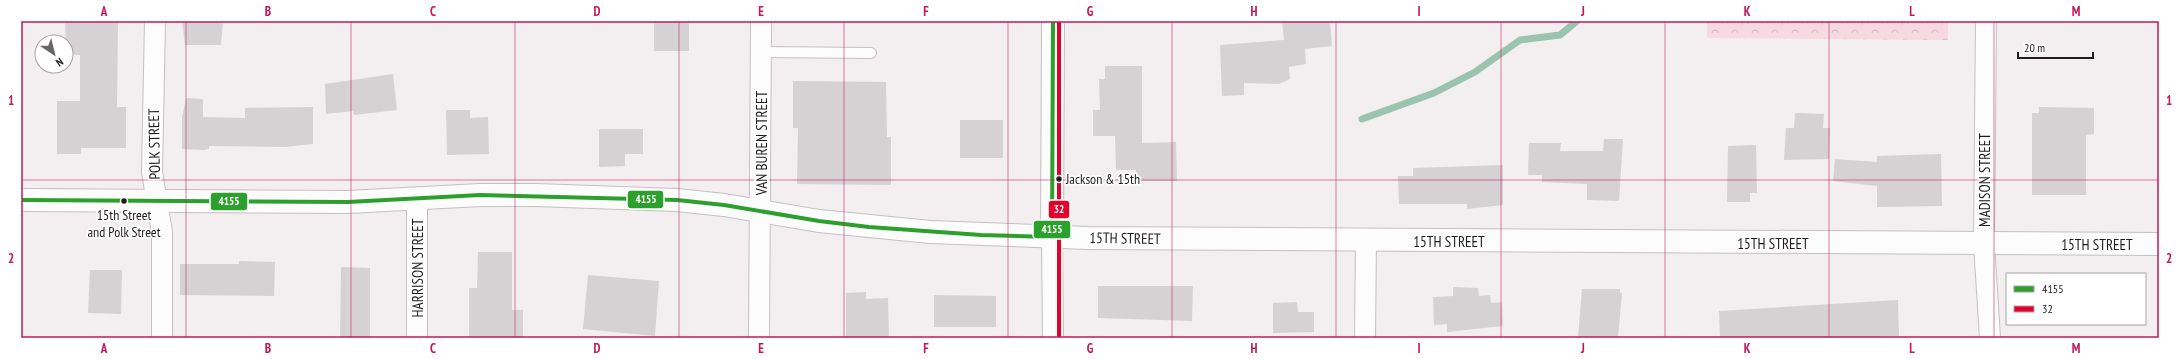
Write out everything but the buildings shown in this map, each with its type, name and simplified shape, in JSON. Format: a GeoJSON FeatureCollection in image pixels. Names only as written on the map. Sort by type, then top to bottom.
{"type":"FeatureCollection","features":[{"type":"Feature","properties":{"kind":"street","name":"POLK STREET"},"geometry":{"type":"LineString","coordinates":[[155,21],[152,172],[162,232],[162,338]]}},
{"type":"Feature","properties":{"kind":"street","name":"VAN BUREN STREET"},"geometry":{"type":"LineString","coordinates":[[759,338],[761,21]]}},
{"type":"Feature","properties":{"kind":"street"},"geometry":{"type":"LineString","coordinates":[[1053,21],[1053,338]]}},
{"type":"Feature","properties":{"kind":"street","name":"MADISON STREET"},"geometry":{"type":"LineString","coordinates":[[1986,21],[1984,244],[1990,338]]}},
{"type":"Feature","properties":{"kind":"street","name":"15TH STREET"},"geometry":{"type":"LineString","coordinates":[[21,200],[348,202],[417,198],[536,195],[644,199],[724,205],[760,212],[869,227],[981,235],[1052,237],[2159,244]]}},
{"type":"Feature","properties":{"kind":"street","name":"HARRISON STREET"},"geometry":{"type":"LineString","coordinates":[[417,198],[417,338]]}},
{"type":"Feature","properties":{"kind":"street"},"geometry":{"type":"LineString","coordinates":[[1365,338],[1366,240]]}},
{"type":"Feature","properties":{"kind":"lane"},"geometry":{"type":"LineString","coordinates":[[761,52],[871,53]]}},
{"type":"Feature","properties":{"kind":"green space"},"geometry":{"type":"Polygon","coordinates":[[[1707,21],[1948,21],[1948,40],[1707,38],[1707,21]]]}},
{"type":"Feature","properties":{"kind":"waterway"},"geometry":{"type":"LineString","coordinates":[[1362,119],[1434,93],[1475,72],[1520,40],[1560,35],[1577,21]]}},
{"type":"Feature","properties":{"kind":"transit line","name":"4155"},"geometry":{"type":"LineString","coordinates":[[21,200],[348,202],[480,195],[677,200],[724,205],[819,221],[869,227],[981,235],[1052,237],[1053,21]]}},
{"type":"Feature","properties":{"kind":"transit line","name":"32"},"geometry":{"type":"LineString","coordinates":[[1059,21],[1059,338]]}},
{"type":"Feature","properties":{"kind":"place","name":"Jackson & 15th"},"geometry":{"type":"Point","coordinates":[1059,179]}},
{"type":"Feature","properties":{"kind":"place","name":"15th Street and Polk Street"},"geometry":{"type":"Point","coordinates":[124,201]}}]}
